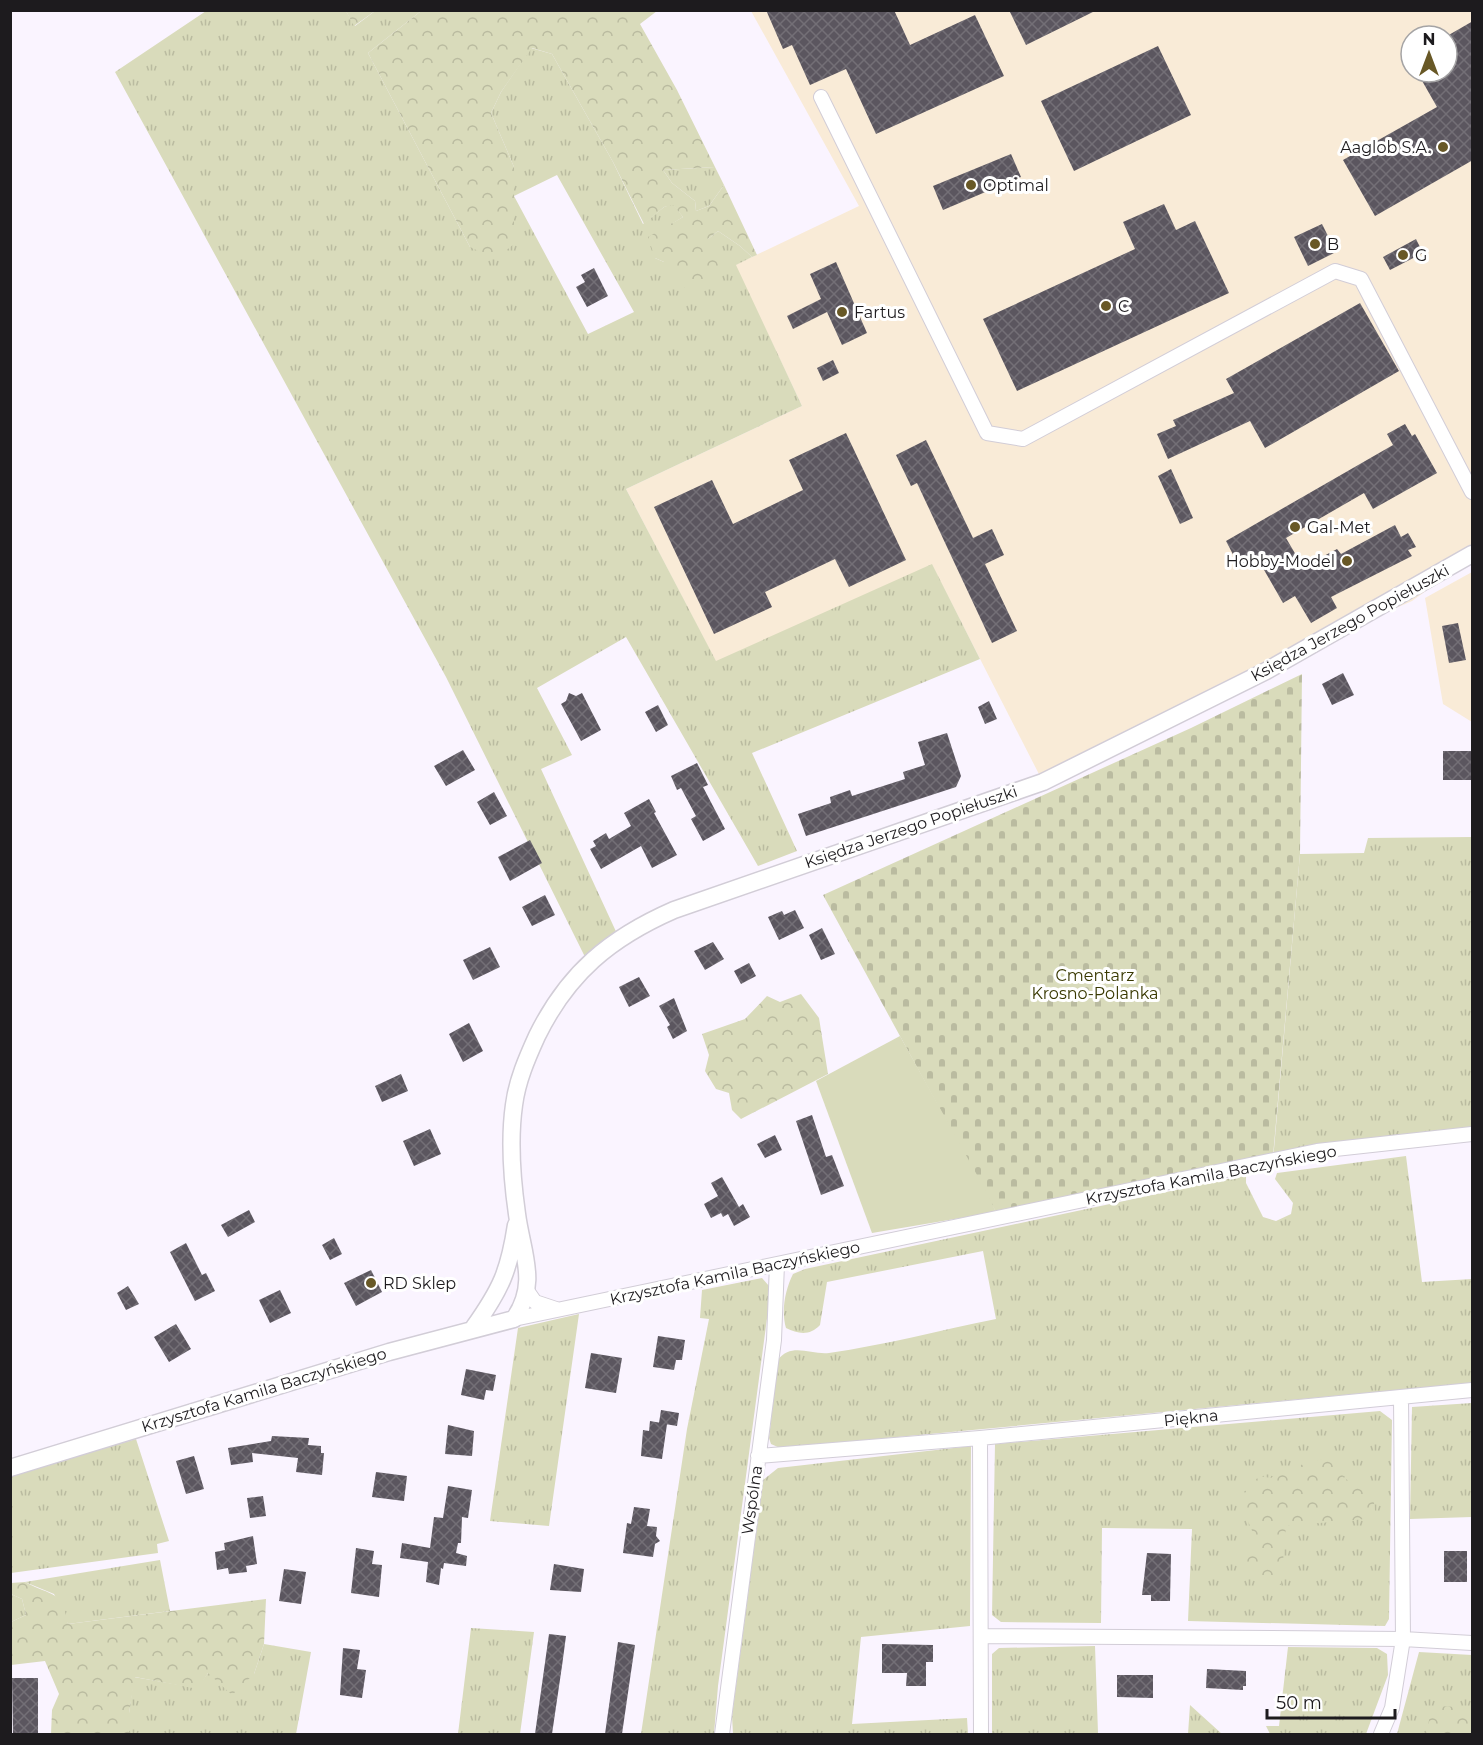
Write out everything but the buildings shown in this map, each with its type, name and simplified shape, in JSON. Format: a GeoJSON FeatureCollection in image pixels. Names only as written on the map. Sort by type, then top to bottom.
{"type":"FeatureCollection","features":[{"type":"Feature","properties":{"kind":"street"},"geometry":{"type":"LineString","coordinates":[[821,97],[987,433],[1023,439],[1335,271],[1361,279],[1473,492]]}},
{"type":"Feature","properties":{"kind":"street","name":"Księdza Jerzego Popiełuszki"},"geometry":{"type":"LineString","coordinates":[[528,1292],[525,1250],[517,1216],[512,1137],[514,1103],[525,1061],[564,990],[588,963],[619,938],[644,923],[674,910],[1043,782],[1266,671],[1473,554]]}},
{"type":"Feature","properties":{"kind":"street","name":"Krzysztofa Kamila Baczyńskiego"},"geometry":{"type":"LineString","coordinates":[[10,1468],[474,1327],[1317,1151],[1473,1134]]}},
{"type":"Feature","properties":{"kind":"street","name":"Księdza Jerzego Popiełuszki"},"geometry":{"type":"LineString","coordinates":[[474,1327],[492,1302],[504,1279],[510,1262],[517,1216]]}},
{"type":"Feature","properties":{"kind":"street","name":"Wspólna"},"geometry":{"type":"LineString","coordinates":[[722,1734],[774,1340],[777,1264]]}},
{"type":"Feature","properties":{"kind":"street"},"geometry":{"type":"LineString","coordinates":[[504,1279],[507,1305],[513,1319]]}},
{"type":"Feature","properties":{"kind":"street"},"geometry":{"type":"LineString","coordinates":[[513,1319],[528,1292],[535,1302],[558,1310]]}},
{"type":"Feature","properties":{"kind":"street","name":"Piękna"},"geometry":{"type":"LineString","coordinates":[[758,1456],[981,1438],[1473,1390]]}},
{"type":"Feature","properties":{"kind":"street"},"geometry":{"type":"LineString","coordinates":[[1382,1734],[1392,1708],[1403,1639],[1401,1397]]}},
{"type":"Feature","properties":{"kind":"street"},"geometry":{"type":"LineString","coordinates":[[981,1438],[981,1734]]}},
{"type":"Feature","properties":{"kind":"street"},"geometry":{"type":"LineString","coordinates":[[981,1636],[1403,1639],[1473,1643]]}},
{"type":"Feature","properties":{"kind":"shaded area"},"geometry":{"type":"Polygon","coordinates":[[[751,11],[1472,11],[1472,558],[1412,601],[1314,644],[1266,671],[1221,683],[1043,782],[932,565],[716,662],[626,489],[802,406],[735,265],[859,206],[751,11]]]}},
{"type":"Feature","properties":{"kind":"shaded area"},"geometry":{"type":"Polygon","coordinates":[[[1472,572],[1472,722],[1443,704],[1425,598],[1472,572]]]}},
{"type":"Feature","properties":{"kind":"green space"},"geometry":{"type":"Polygon","coordinates":[[[206,11],[346,11],[355,26],[375,11],[421,11],[368,53],[470,247],[513,196],[514,167],[491,113],[501,92],[531,48],[552,54],[613,162],[643,224],[664,207],[673,204],[683,217],[670,225],[655,258],[664,262],[708,239],[718,231],[752,257],[736,265],[802,406],[626,489],[716,661],[932,564],[980,659],[752,753],[797,851],[758,866],[626,637],[537,688],[572,755],[541,769],[619,938],[588,963],[446,677],[115,72],[206,11]],[[557,175],[514,196],[588,334],[634,312],[557,175]]]}},
{"type":"Feature","properties":{"kind":"green space"},"geometry":{"type":"Polygon","coordinates":[[[346,11],[375,11],[354,26],[346,11]]]}},
{"type":"Feature","properties":{"kind":"green space"},"geometry":{"type":"Polygon","coordinates":[[[421,11],[657,11],[640,24],[677,90],[715,167],[663,170],[672,183],[695,201],[696,211],[709,206],[724,185],[757,255],[752,257],[718,231],[708,239],[721,272],[685,288],[664,262],[655,258],[648,237],[683,217],[673,205],[664,207],[644,224],[613,162],[552,54],[532,48],[501,92],[491,113],[514,167],[514,244],[495,259],[470,247],[368,53],[421,11]]]}},
{"type":"Feature","properties":{"kind":"green space"},"geometry":{"type":"Polygon","coordinates":[[[715,167],[724,185],[709,206],[696,211],[695,201],[672,183],[663,170],[715,167]]]}},
{"type":"Feature","properties":{"kind":"green space","name":"Cmentarz Krosno-Polanka"},"geometry":{"type":"Polygon","coordinates":[[[1302,674],[1300,854],[1273,1156],[996,1212],[823,895],[1191,728],[1302,674]]]}},
{"type":"Feature","properties":{"kind":"green space"},"geometry":{"type":"Polygon","coordinates":[[[1472,837],[1472,1134],[1273,1160],[1300,854],[1364,853],[1368,838],[1472,837]]]}},
{"type":"Feature","properties":{"kind":"green space"},"geometry":{"type":"Polygon","coordinates":[[[801,994],[819,1018],[828,1074],[741,1119],[732,1110],[729,1093],[716,1089],[705,1071],[709,1055],[702,1034],[745,1019],[767,996],[780,1002],[801,994]]]}},
{"type":"Feature","properties":{"kind":"green space"},"geometry":{"type":"Polygon","coordinates":[[[900,1036],[996,1212],[872,1233],[816,1081],[900,1036]]]}},
{"type":"Feature","properties":{"kind":"green space"},"geometry":{"type":"Polygon","coordinates":[[[1406,1156],[1422,1282],[1472,1279],[1472,1383],[780,1448],[771,1444],[769,1438],[778,1360],[783,1355],[795,1350],[829,1353],[850,1350],[996,1319],[983,1251],[827,1282],[820,1325],[808,1332],[799,1333],[786,1328],[785,1301],[793,1274],[805,1269],[1246,1175],[1246,1183],[1263,1217],[1276,1221],[1291,1214],[1293,1203],[1275,1179],[1277,1173],[1406,1156]]]}},
{"type":"Feature","properties":{"kind":"green space"},"geometry":{"type":"Polygon","coordinates":[[[762,1278],[769,1286],[770,1296],[718,1686],[714,1734],[641,1734],[687,1429],[709,1319],[700,1318],[702,1290],[762,1278]]]}},
{"type":"Feature","properties":{"kind":"green space"},"geometry":{"type":"Polygon","coordinates":[[[579,1314],[549,1526],[490,1521],[518,1328],[579,1314]]]}},
{"type":"Feature","properties":{"kind":"green space"},"geometry":{"type":"Polygon","coordinates":[[[1472,1403],[1472,1517],[1410,1519],[1412,1407],[1472,1403]]]}},
{"type":"Feature","properties":{"kind":"green space"},"geometry":{"type":"Polygon","coordinates":[[[1380,1411],[1392,1420],[1389,1619],[1385,1626],[1188,1621],[1192,1529],[1102,1528],[1101,1623],[1001,1622],[992,1615],[995,1444],[1380,1411]]]}},
{"type":"Feature","properties":{"kind":"green space"},"geometry":{"type":"Polygon","coordinates":[[[136,1439],[169,1541],[157,1544],[158,1553],[11,1573],[10,1476],[136,1439]]]}},
{"type":"Feature","properties":{"kind":"green space"},"geometry":{"type":"Polygon","coordinates":[[[971,1446],[970,1626],[861,1637],[852,1724],[967,1718],[968,1734],[733,1734],[732,1716],[763,1480],[778,1468],[971,1446]]]}},
{"type":"Feature","properties":{"kind":"green space"},"geometry":{"type":"Polygon","coordinates":[[[1332,1456],[1344,1478],[1373,1495],[1376,1518],[1286,1526],[1281,1585],[1235,1561],[1253,1533],[1239,1500],[1259,1476],[1271,1478],[1280,1471],[1332,1456]]]}},
{"type":"Feature","properties":{"kind":"green space"},"geometry":{"type":"Polygon","coordinates":[[[160,1560],[170,1611],[68,1624],[54,1594],[25,1582],[160,1560]]]}},
{"type":"Feature","properties":{"kind":"green space"},"geometry":{"type":"Polygon","coordinates":[[[25,1582],[59,1599],[68,1624],[266,1599],[264,1644],[254,1674],[232,1695],[208,1673],[198,1689],[135,1677],[129,1713],[129,1734],[51,1734],[52,1710],[59,1694],[45,1661],[11,1665],[11,1622],[26,1615],[22,1599],[11,1594],[11,1583],[25,1582]]]}},
{"type":"Feature","properties":{"kind":"green space"},"geometry":{"type":"Polygon","coordinates":[[[11,1594],[22,1599],[26,1615],[11,1622],[11,1594]]]}},
{"type":"Feature","properties":{"kind":"green space"},"geometry":{"type":"Polygon","coordinates":[[[471,1628],[534,1632],[520,1734],[458,1734],[471,1628]]]}},
{"type":"Feature","properties":{"kind":"green space"},"geometry":{"type":"Polygon","coordinates":[[[264,1644],[311,1652],[296,1734],[129,1734],[129,1713],[134,1677],[197,1688],[208,1673],[254,1674],[264,1644]]]}},
{"type":"Feature","properties":{"kind":"green space"},"geometry":{"type":"Polygon","coordinates":[[[1095,1646],[1098,1733],[1188,1734],[992,1734],[992,1654],[999,1648],[1095,1646]]]}},
{"type":"Feature","properties":{"kind":"green space"},"geometry":{"type":"Polygon","coordinates":[[[1288,1647],[1377,1648],[1387,1654],[1388,1675],[1366,1734],[1270,1734],[1266,1726],[1279,1726],[1288,1647]]]}},
{"type":"Feature","properties":{"kind":"green space"},"geometry":{"type":"Polygon","coordinates":[[[1419,1652],[1472,1655],[1472,1734],[1397,1734],[1419,1652]]]}},
{"type":"Feature","properties":{"kind":"green space"},"geometry":{"type":"Polygon","coordinates":[[[1190,1705],[1222,1734],[1188,1734],[1190,1705]]]}},
{"type":"Feature","properties":{"kind":"green space"},"geometry":{"type":"Polygon","coordinates":[[[1431,1706],[1463,1707],[1472,1718],[1472,1734],[1427,1734],[1431,1706]]]}},
{"type":"Feature","properties":{"kind":"place","name":"Aaglob S.A."},"geometry":{"type":"Point","coordinates":[1443,147]}},
{"type":"Feature","properties":{"kind":"place","name":"Optimal"},"geometry":{"type":"Point","coordinates":[971,185]}},
{"type":"Feature","properties":{"kind":"place","name":"B"},"geometry":{"type":"Point","coordinates":[1315,244]}},
{"type":"Feature","properties":{"kind":"place","name":"G"},"geometry":{"type":"Point","coordinates":[1403,255]}},
{"type":"Feature","properties":{"kind":"place","name":"C"},"geometry":{"type":"Point","coordinates":[1106,306]}},
{"type":"Feature","properties":{"kind":"place","name":"Fartus"},"geometry":{"type":"Point","coordinates":[842,312]}},
{"type":"Feature","properties":{"kind":"place","name":"Gal-Met"},"geometry":{"type":"Point","coordinates":[1295,527]}},
{"type":"Feature","properties":{"kind":"place","name":"Hobby-Model"},"geometry":{"type":"Point","coordinates":[1347,561]}},
{"type":"Feature","properties":{"kind":"place","name":"RD Sklep"},"geometry":{"type":"Point","coordinates":[371,1283]}}]}
